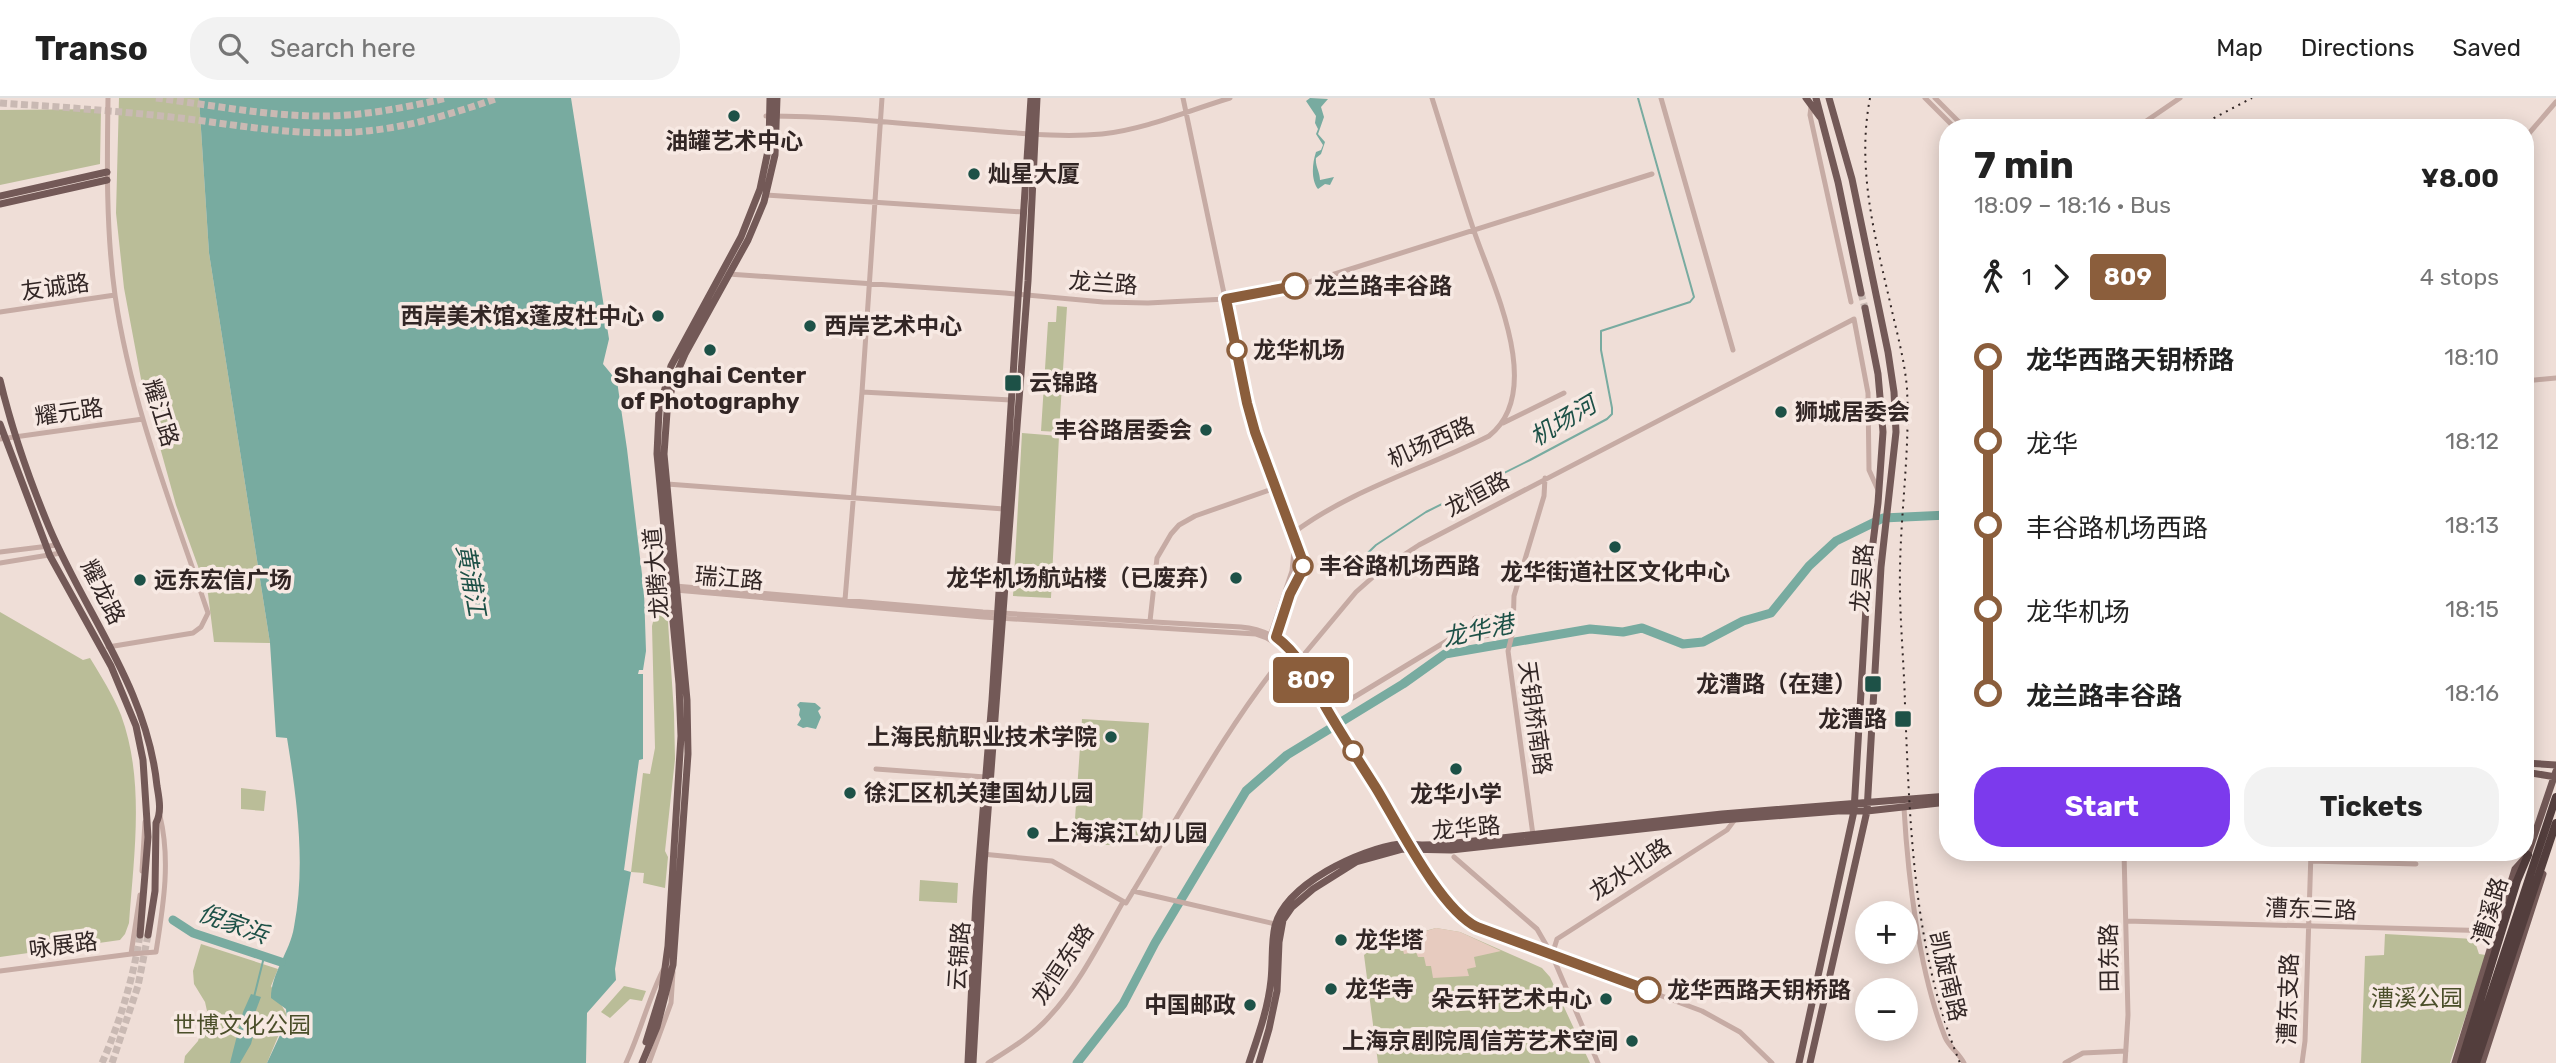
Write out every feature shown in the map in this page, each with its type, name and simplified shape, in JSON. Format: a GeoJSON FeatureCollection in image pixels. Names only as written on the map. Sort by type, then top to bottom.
{"type":"FeatureCollection","features":[{"type":"Feature","properties":{"kind":"highway"},"geometry":{"type":"LineString","coordinates":[[2468,1063],[2556,797]]}},
{"type":"Feature","properties":{"kind":"highway"},"geometry":{"type":"LineString","coordinates":[[2476,1063],[2556,823]]}},
{"type":"Feature","properties":{"kind":"highway"},"geometry":{"type":"LineString","coordinates":[[2462,1063],[2516,881],[2525,861]]}},
{"type":"Feature","properties":{"kind":"main road","name":"龙腾大道"},"geometry":{"type":"LineString","coordinates":[[674,588],[657,454],[659,411],[666,380],[675,358],[748,240],[766,195],[775,156],[770,98]]}},
{"type":"Feature","properties":{"kind":"main road","name":"龙腾大道"},"geometry":{"type":"LineString","coordinates":[[642,1063],[659,1009],[669,964],[681,736],[665,426],[673,382],[726,274],[760,189],[768,154],[771,116],[777,98]]}},
{"type":"Feature","properties":{"kind":"main road","name":"云锦路"},"geometry":{"type":"LineString","coordinates":[[973,1063],[985,777],[1027,295],[1031,98]]}},
{"type":"Feature","properties":{"kind":"main road","name":"云锦路"},"geometry":{"type":"LineString","coordinates":[[968,1063],[1000,615],[1003,509],[1023,212],[1037,98]]}},
{"type":"Feature","properties":{"kind":"main road"},"geometry":{"type":"LineString","coordinates":[[1806,98],[1823,120]]}},
{"type":"Feature","properties":{"kind":"main road"},"geometry":{"type":"LineString","coordinates":[[1816,98],[1861,293]]}},
{"type":"Feature","properties":{"kind":"main road","name":"龙吴路"},"geometry":{"type":"LineString","coordinates":[[1810,1063],[1867,807],[1881,566],[1895,454],[1894,392],[1888,352],[1852,178],[1829,98]]}},
{"type":"Feature","properties":{"kind":"main road"},"geometry":{"type":"LineString","coordinates":[[0,196],[107,176]]}},
{"type":"Feature","properties":{"kind":"main road"},"geometry":{"type":"LineString","coordinates":[[0,204],[107,176]]}},
{"type":"Feature","properties":{"kind":"main road","name":"龙吴路"},"geometry":{"type":"LineString","coordinates":[[1799,1063],[1854,807],[1867,590],[1882,453],[1881,393],[1865,308]]}},
{"type":"Feature","properties":{"kind":"main road","name":"耀龙路"},"geometry":{"type":"LineString","coordinates":[[0,380],[16,437],[57,545],[132,688],[145,724],[155,768],[158,819],[155,891],[144,935],[148,823],[143,760],[136,726],[124,691],[50,556],[2,439],[0,424]]}},
{"type":"Feature","properties":{"kind":"main road"},"geometry":{"type":"LineString","coordinates":[[2534,764],[2556,765]]}},
{"type":"Feature","properties":{"kind":"main road"},"geometry":{"type":"LineString","coordinates":[[2534,773],[2555,775]]}},
{"type":"Feature","properties":{"kind":"main road","name":"漕溪路"},"geometry":{"type":"LineString","coordinates":[[2534,837],[2555,775]]}},
{"type":"Feature","properties":{"kind":"main road"},"geometry":{"type":"LineString","coordinates":[[1867,807],[1939,797]]}},
{"type":"Feature","properties":{"kind":"main road"},"geometry":{"type":"LineString","coordinates":[[1736,816],[1854,807],[1904,808],[1939,803]]}},
{"type":"Feature","properties":{"kind":"main road","name":"龙华路"},"geometry":{"type":"LineString","coordinates":[[1533,838],[1722,814],[1736,816]]}},
{"type":"Feature","properties":{"kind":"main road","name":"龙华路"},"geometry":{"type":"LineString","coordinates":[[1275,924],[1285,904],[1313,881],[1369,851],[1533,838],[1736,816]]}},
{"type":"Feature","properties":{"kind":"main road","name":"漕溪路"},"geometry":{"type":"LineString","coordinates":[[2482,1063],[2556,834]]}},
{"type":"Feature","properties":{"kind":"main road","name":"龙华路"},"geometry":{"type":"LineString","coordinates":[[1259,1063],[1277,991],[1280,931],[1283,920],[1292,907],[1313,889],[1356,862],[1412,846]]}},
{"type":"Feature","properties":{"kind":"main road"},"geometry":{"type":"LineString","coordinates":[[2455,1063],[2515,869],[2522,861]]}},
{"type":"Feature","properties":{"kind":"main road","name":"漕溪路"},"geometry":{"type":"LineString","coordinates":[[2462,1063],[2526,861]]}},
{"type":"Feature","properties":{"kind":"main road"},"geometry":{"type":"LineString","coordinates":[[1249,1063],[1265,1015],[1271,981],[1275,924]]}},
{"type":"Feature","properties":{"kind":"main road","name":"龙腾大道"},"geometry":{"type":"LineString","coordinates":[[636,1063],[659,1009]]}},
{"type":"Feature","properties":{"kind":"street","name":"耀江路"},"geometry":{"type":"LineString","coordinates":[[101,649],[193,633],[201,627],[208,613],[130,373],[115,295],[107,176],[108,98]]}},
{"type":"Feature","properties":{"kind":"street"},"geometry":{"type":"LineString","coordinates":[[845,600],[882,98]]}},
{"type":"Feature","properties":{"kind":"street"},"geometry":{"type":"LineString","coordinates":[[1183,98],[1247,403],[1302,559],[1302,571],[1272,638]]}},
{"type":"Feature","properties":{"kind":"street"},"geometry":{"type":"LineString","coordinates":[[771,116],[1031,134],[1100,134],[1156,124],[1230,98]]}},
{"type":"Feature","properties":{"kind":"street"},"geometry":{"type":"LineString","coordinates":[[1432,98],[1473,230]]}},
{"type":"Feature","properties":{"kind":"street"},"geometry":{"type":"LineString","coordinates":[[1661,98],[1733,350]]}},
{"type":"Feature","properties":{"kind":"street"},"geometry":{"type":"LineString","coordinates":[[2149,119],[2180,98]]}},
{"type":"Feature","properties":{"kind":"street"},"geometry":{"type":"LineString","coordinates":[[1931,99],[1948,119]]}},
{"type":"Feature","properties":{"kind":"street"},"geometry":{"type":"LineString","coordinates":[[1931,99],[1954,119]]}},
{"type":"Feature","properties":{"kind":"street"},"geometry":{"type":"LineString","coordinates":[[2534,128],[2556,102]]}},
{"type":"Feature","properties":{"kind":"street"},"geometry":{"type":"LineString","coordinates":[[1811,107],[1810,115],[1851,302]]}},
{"type":"Feature","properties":{"kind":"street","name":"龙兰路"},"geometry":{"type":"LineString","coordinates":[[726,274],[1103,302],[1226,299],[1306,283],[1652,174]]}},
{"type":"Feature","properties":{"kind":"street"},"geometry":{"type":"LineString","coordinates":[[766,195],[1023,212]]}},
{"type":"Feature","properties":{"kind":"street","name":"机场西路"},"geometry":{"type":"LineString","coordinates":[[1294,535],[1331,507],[1481,440],[1503,423],[1512,397],[1513,358],[1509,333],[1473,230]]}},
{"type":"Feature","properties":{"kind":"street","name":"友诚路"},"geometry":{"type":"LineString","coordinates":[[0,312],[115,295]]}},
{"type":"Feature","properties":{"kind":"street","name":"龙吴路"},"geometry":{"type":"LineString","coordinates":[[1854,319],[1868,393],[1869,470],[1879,493]]}},
{"type":"Feature","properties":{"kind":"street","name":"龙恒路"},"geometry":{"type":"LineString","coordinates":[[1298,662],[1344,605],[1382,569],[1419,545],[1854,319]]}},
{"type":"Feature","properties":{"kind":"street"},"geometry":{"type":"LineString","coordinates":[[2534,380],[2556,378]]}},
{"type":"Feature","properties":{"kind":"street"},"geometry":{"type":"LineString","coordinates":[[862,392],[1011,400]]}},
{"type":"Feature","properties":{"kind":"street"},"geometry":{"type":"LineString","coordinates":[[1503,423],[1564,393]]}},
{"type":"Feature","properties":{"kind":"street","name":"耀元路"},"geometry":{"type":"LineString","coordinates":[[2,439],[143,419]]}},
{"type":"Feature","properties":{"kind":"street","name":"天钥桥南路"},"geometry":{"type":"LineString","coordinates":[[1533,838],[1508,651],[1513,631],[1514,596],[1544,496],[1545,478]]}},
{"type":"Feature","properties":{"kind":"street"},"geometry":{"type":"LineString","coordinates":[[667,484],[1003,509]]}},
{"type":"Feature","properties":{"kind":"street"},"geometry":{"type":"LineString","coordinates":[[1150,621],[1157,558],[1179,525],[1195,516],[1275,488]]}},
{"type":"Feature","properties":{"kind":"street"},"geometry":{"type":"LineString","coordinates":[[1272,638],[1292,570],[1294,535]]}},
{"type":"Feature","properties":{"kind":"street"},"geometry":{"type":"LineString","coordinates":[[0,552],[57,545]]}},
{"type":"Feature","properties":{"kind":"street"},"geometry":{"type":"LineString","coordinates":[[0,563],[61,553]]}},
{"type":"Feature","properties":{"kind":"street","name":"瑞江路"},"geometry":{"type":"LineString","coordinates":[[674,588],[845,600],[1000,615],[1249,628],[1272,638]]}},
{"type":"Feature","properties":{"kind":"street","name":"瑞江路"},"geometry":{"type":"LineString","coordinates":[[674,588],[1240,632],[1272,638]]}},
{"type":"Feature","properties":{"kind":"street"},"geometry":{"type":"LineString","coordinates":[[1325,707],[1351,699],[1450,639],[1505,633],[1503,616],[1475,618],[1476,636]]}},
{"type":"Feature","properties":{"kind":"street"},"geometry":{"type":"LineString","coordinates":[[1272,638],[1287,649],[1308,675],[1325,707],[1445,898],[1468,922],[1702,1011],[1741,1032],[1770,1062]]}},
{"type":"Feature","properties":{"kind":"street"},"geometry":{"type":"LineString","coordinates":[[983,854],[1052,861],[1125,902],[1233,726],[1287,649]]}},
{"type":"Feature","properties":{"kind":"street"},"geometry":{"type":"LineString","coordinates":[[1298,662],[1318,702],[1325,707]]}},
{"type":"Feature","properties":{"kind":"street"},"geometry":{"type":"LineString","coordinates":[[876,769],[985,777]]}},
{"type":"Feature","properties":{"kind":"street"},"geometry":{"type":"LineString","coordinates":[[131,954],[140,893],[147,801]]}},
{"type":"Feature","properties":{"kind":"street","name":"凯旋南路"},"geometry":{"type":"LineString","coordinates":[[1904,808],[1910,879],[1929,982],[1946,1040],[1964,1063]]}},
{"type":"Feature","properties":{"kind":"street","name":"龙水北路"},"geometry":{"type":"LineString","coordinates":[[1552,955],[1553,946],[1558,939],[1727,830],[1736,816]]}},
{"type":"Feature","properties":{"kind":"street","name":"咏展路"},"geometry":{"type":"LineString","coordinates":[[0,971],[156,952],[166,864],[164,832],[158,819]]}},
{"type":"Feature","properties":{"kind":"street"},"geometry":{"type":"LineString","coordinates":[[1454,857],[1537,929],[1552,955],[1598,1063]]}},
{"type":"Feature","properties":{"kind":"street","name":"田东路"},"geometry":{"type":"LineString","coordinates":[[2124,861],[2128,1015],[2125,1063]]}},
{"type":"Feature","properties":{"kind":"street"},"geometry":{"type":"LineString","coordinates":[[2311,861],[2416,864]]}},
{"type":"Feature","properties":{"kind":"street","name":"漕东支路"},"geometry":{"type":"LineString","coordinates":[[2302,1063],[2311,861]]}},
{"type":"Feature","properties":{"kind":"street"},"geometry":{"type":"LineString","coordinates":[[1133,891],[1275,924]]}},
{"type":"Feature","properties":{"kind":"street","name":"龙恒东路"},"geometry":{"type":"LineString","coordinates":[[988,1063],[1019,1044],[1049,1017],[1081,973],[1125,902]]}},
{"type":"Feature","properties":{"kind":"street","name":"漕东三路"},"geometry":{"type":"LineString","coordinates":[[2126,921],[2496,931]]}},
{"type":"Feature","properties":{"kind":"street"},"geometry":{"type":"LineString","coordinates":[[626,1063],[643,1022],[650,996],[669,964]]}},
{"type":"Feature","properties":{"kind":"street"},"geometry":{"type":"LineString","coordinates":[[649,1063],[671,1003],[669,964]]}},
{"type":"Feature","properties":{"kind":"street"},"geometry":{"type":"LineString","coordinates":[[2065,1063],[2083,1053],[2126,1051]]}},
{"type":"Feature","properties":{"kind":"green space"},"geometry":{"type":"Polygon","coordinates":[[[119,98],[199,98],[209,253],[270,643],[214,642],[208,594],[176,505],[141,379],[124,288],[116,213],[119,98]]]}},
{"type":"Feature","properties":{"kind":"green space"},"geometry":{"type":"Polygon","coordinates":[[[101,109],[100,164],[0,185],[0,110],[101,109]]]}},
{"type":"Feature","properties":{"kind":"green space"},"geometry":{"type":"Polygon","coordinates":[[[1057,306],[1067,307],[1059,432],[1041,431],[1048,322],[1056,322],[1057,306]]]}},
{"type":"Feature","properties":{"kind":"green space"},"geometry":{"type":"Polygon","coordinates":[[[1022,433],[1059,436],[1051,598],[1013,596],[1022,433]]]}},
{"type":"Feature","properties":{"kind":"green space"},"geometry":{"type":"Polygon","coordinates":[[[657,606],[667,607],[674,713],[675,759],[665,851],[668,857],[665,888],[643,883],[644,873],[631,872],[643,773],[650,774],[655,748],[652,626],[657,606]]]}},
{"type":"Feature","properties":{"kind":"green space"},"geometry":{"type":"Polygon","coordinates":[[[0,612],[83,660],[90,658],[121,715],[133,765],[136,818],[129,923],[120,940],[0,957],[0,612]]]}},
{"type":"Feature","properties":{"kind":"green space"},"geometry":{"type":"Polygon","coordinates":[[[1082,719],[1149,723],[1141,838],[1107,845],[1074,833],[1082,719]]]}},
{"type":"Feature","properties":{"kind":"green space"},"geometry":{"type":"Polygon","coordinates":[[[241,788],[266,791],[264,811],[241,809],[241,788]]]}},
{"type":"Feature","properties":{"kind":"green space"},"geometry":{"type":"Polygon","coordinates":[[[920,880],[958,883],[957,903],[919,901],[920,880]]]}},
{"type":"Feature","properties":{"kind":"green space"},"geometry":{"type":"Polygon","coordinates":[[[1436,928],[1460,932],[1542,968],[1550,977],[1590,1063],[1378,1063],[1364,955],[1380,943],[1436,928]]]}},
{"type":"Feature","properties":{"kind":"green space","name":"漕溪公园"},"geometry":{"type":"Polygon","coordinates":[[[2385,934],[2474,939],[2479,954],[2486,955],[2450,1063],[2361,1063],[2365,956],[2384,955],[2385,934]]]}},
{"type":"Feature","properties":{"kind":"green space","name":"世博文化公园"},"geometry":{"type":"Polygon","coordinates":[[[201,944],[278,969],[271,986],[287,1015],[267,1063],[184,1063],[185,1056],[198,1041],[207,1011],[205,1002],[194,984],[193,971],[201,944]]]}},
{"type":"Feature","properties":{"kind":"green space"},"geometry":{"type":"Polygon","coordinates":[[[624,986],[646,991],[642,1001],[630,999],[610,1018],[601,1012],[624,986]]]}},
{"type":"Feature","properties":{"kind":"shaded area"},"geometry":{"type":"Polygon","coordinates":[[[1436,928],[1460,932],[1501,951],[1474,957],[1476,967],[1467,969],[1469,976],[1433,978],[1431,966],[1426,966],[1424,957],[1418,957],[1416,952],[1404,954],[1400,939],[1436,928]]]}},
{"type":"Feature","properties":{"kind":"water","name":"黄浦江"},"geometry":{"type":"Polygon","coordinates":[[[199,98],[571,98],[609,339],[603,364],[617,381],[627,449],[644,591],[646,651],[643,670],[639,670],[638,674],[643,674],[643,759],[639,760],[624,870],[631,872],[615,969],[616,980],[587,1013],[586,1063],[267,1063],[287,1020],[286,1009],[271,998],[274,980],[294,927],[298,903],[299,832],[287,738],[276,737],[270,643],[209,253],[199,98]]]}},
{"type":"Feature","properties":{"kind":"water"},"geometry":{"type":"Polygon","coordinates":[[[1310,98],[1328,99],[1321,107],[1324,117],[1318,134],[1325,142],[1316,161],[1320,180],[1334,177],[1330,185],[1325,184],[1318,189],[1313,177],[1313,167],[1316,152],[1321,150],[1323,145],[1316,134],[1316,116],[1306,101],[1310,98]]]}},
{"type":"Feature","properties":{"kind":"water"},"geometry":{"type":"Polygon","coordinates":[[[800,702],[815,703],[821,708],[818,711],[821,717],[816,729],[797,725],[801,719],[797,705],[800,702]]]}},
{"type":"Feature","properties":{"kind":"water"},"geometry":{"type":"Polygon","coordinates":[[[251,994],[261,997],[253,1018],[255,1029],[251,1044],[240,1063],[230,1063],[243,1012],[251,994]]]}},
{"type":"Feature","properties":{"kind":"waterway","name":"机场河"},"geometry":{"type":"LineString","coordinates":[[1346,574],[1376,545],[1426,512],[1607,419],[1612,414],[1612,408],[1601,350],[1601,331],[1690,302],[1694,297],[1638,98]]}},
{"type":"Feature","properties":{"kind":"waterway","name":"龙华港"},"geometry":{"type":"LineString","coordinates":[[1077,1063],[1123,1004],[1155,943],[1246,791],[1287,755],[1403,684],[1445,654],[1590,629],[1623,632],[1642,628],[1683,644],[1703,642],[1743,621],[1771,613],[1809,566],[1836,541],[1883,518],[1939,515]]}},
{"type":"Feature","properties":{"kind":"waterway","name":"倪家浜"},"geometry":{"type":"LineString","coordinates":[[173,920],[193,933],[281,962]]}},
{"type":"Feature","properties":{"kind":"waterway"},"geometry":{"type":"LineString","coordinates":[[254,997],[264,957]]}},
{"type":"Feature","properties":{"kind":"tunnel"},"geometry":{"type":"LineString","coordinates":[[156,98],[264,113],[307,116],[373,112],[447,98]]}},
{"type":"Feature","properties":{"kind":"tunnel"},"geometry":{"type":"LineString","coordinates":[[0,103],[135,113],[288,131],[332,133],[409,124],[498,98]]}},
{"type":"Feature","properties":{"kind":"tunnel"},"geometry":{"type":"LineString","coordinates":[[1861,293],[1865,308]]}},
{"type":"Feature","properties":{"kind":"tunnel"},"geometry":{"type":"LineString","coordinates":[[102,1063],[125,1000],[140,935]]}},
{"type":"Feature","properties":{"kind":"tunnel"},"geometry":{"type":"LineString","coordinates":[[112,1063],[138,986],[148,935]]}},
{"type":"Feature","properties":{"kind":"railway"},"geometry":{"type":"LineString","coordinates":[[1870,98],[1865,152],[1870,205],[1907,389],[1900,585],[1912,842],[1923,932],[1932,976],[1960,1063]]}},
{"type":"Feature","properties":{"kind":"railway"},"geometry":{"type":"LineString","coordinates":[[2212,119],[2252,98]]}},
{"type":"Feature","properties":{"kind":"bus line","name":"809"},"geometry":{"type":"LineString","coordinates":[[1295,286],[1226,299],[1255,432],[1302,559],[1302,571],[1290,594],[1276,637],[1300,660],[1325,707],[1413,850],[1460,916],[1477,927],[1648,990]]}},
{"type":"Feature","properties":{"kind":"place","name":"油罐艺术中心"},"geometry":{"type":"Point","coordinates":[734,116]}},
{"type":"Feature","properties":{"kind":"place","name":"灿星大厦"},"geometry":{"type":"Point","coordinates":[974,174]}},
{"type":"Feature","properties":{"kind":"place","name":"龙兰路丰谷路"},"geometry":{"type":"Point","coordinates":[1295,286]}},
{"type":"Feature","properties":{"kind":"place","name":"西岸美术馆x蓬皮杜中心"},"geometry":{"type":"Point","coordinates":[658,316]}},
{"type":"Feature","properties":{"kind":"place","name":"西岸艺术中心"},"geometry":{"type":"Point","coordinates":[810,326]}},
{"type":"Feature","properties":{"kind":"place","name":"Shanghai Center of Photography"},"geometry":{"type":"Point","coordinates":[710,350]}},
{"type":"Feature","properties":{"kind":"place","name":"龙华机场"},"geometry":{"type":"Point","coordinates":[1237,350]}},
{"type":"Feature","properties":{"kind":"place","name":"云锦路"},"geometry":{"type":"Point","coordinates":[1013,383]}},
{"type":"Feature","properties":{"kind":"place","name":"狮城居委会"},"geometry":{"type":"Point","coordinates":[1781,412]}},
{"type":"Feature","properties":{"kind":"place","name":"丰谷路居委会"},"geometry":{"type":"Point","coordinates":[1206,430]}},
{"type":"Feature","properties":{"kind":"place","name":"龙华街道社区文化中心"},"geometry":{"type":"Point","coordinates":[1615,547]}},
{"type":"Feature","properties":{"kind":"place","name":"丰谷路机场西路"},"geometry":{"type":"Point","coordinates":[1303,566]}},
{"type":"Feature","properties":{"kind":"place","name":"龙华机场航站楼（已废弃）"},"geometry":{"type":"Point","coordinates":[1236,578]}},
{"type":"Feature","properties":{"kind":"place","name":"远东宏信广场"},"geometry":{"type":"Point","coordinates":[140,580]}},
{"type":"Feature","properties":{"kind":"place","name":"龙漕路（在建）"},"geometry":{"type":"Point","coordinates":[1873,684]}},
{"type":"Feature","properties":{"kind":"place","name":"龙漕路"},"geometry":{"type":"Point","coordinates":[1903,719]}},
{"type":"Feature","properties":{"kind":"place","name":"上海民航职业技术学院"},"geometry":{"type":"Point","coordinates":[1111,737]}},
{"type":"Feature","properties":{"kind":"place","name":"龙华小学"},"geometry":{"type":"Point","coordinates":[1456,769]}},
{"type":"Feature","properties":{"kind":"place","name":"徐汇区机关建国幼儿园"},"geometry":{"type":"Point","coordinates":[850,793]}},
{"type":"Feature","properties":{"kind":"place","name":"上海滨江幼儿园"},"geometry":{"type":"Point","coordinates":[1033,833]}},
{"type":"Feature","properties":{"kind":"place","name":"龙华塔"},"geometry":{"type":"Point","coordinates":[1341,940]}},
{"type":"Feature","properties":{"kind":"place","name":"龙华寺"},"geometry":{"type":"Point","coordinates":[1331,989]}},
{"type":"Feature","properties":{"kind":"place","name":"龙华西路天钥桥路"},"geometry":{"type":"Point","coordinates":[1648,990]}},
{"type":"Feature","properties":{"kind":"place","name":"朵云轩艺术中心"},"geometry":{"type":"Point","coordinates":[1606,999]}},
{"type":"Feature","properties":{"kind":"place","name":"中国邮政"},"geometry":{"type":"Point","coordinates":[1250,1005]}},
{"type":"Feature","properties":{"kind":"place","name":"上海京剧院周信芳艺术空间"},"geometry":{"type":"Point","coordinates":[1632,1041]}}]}
